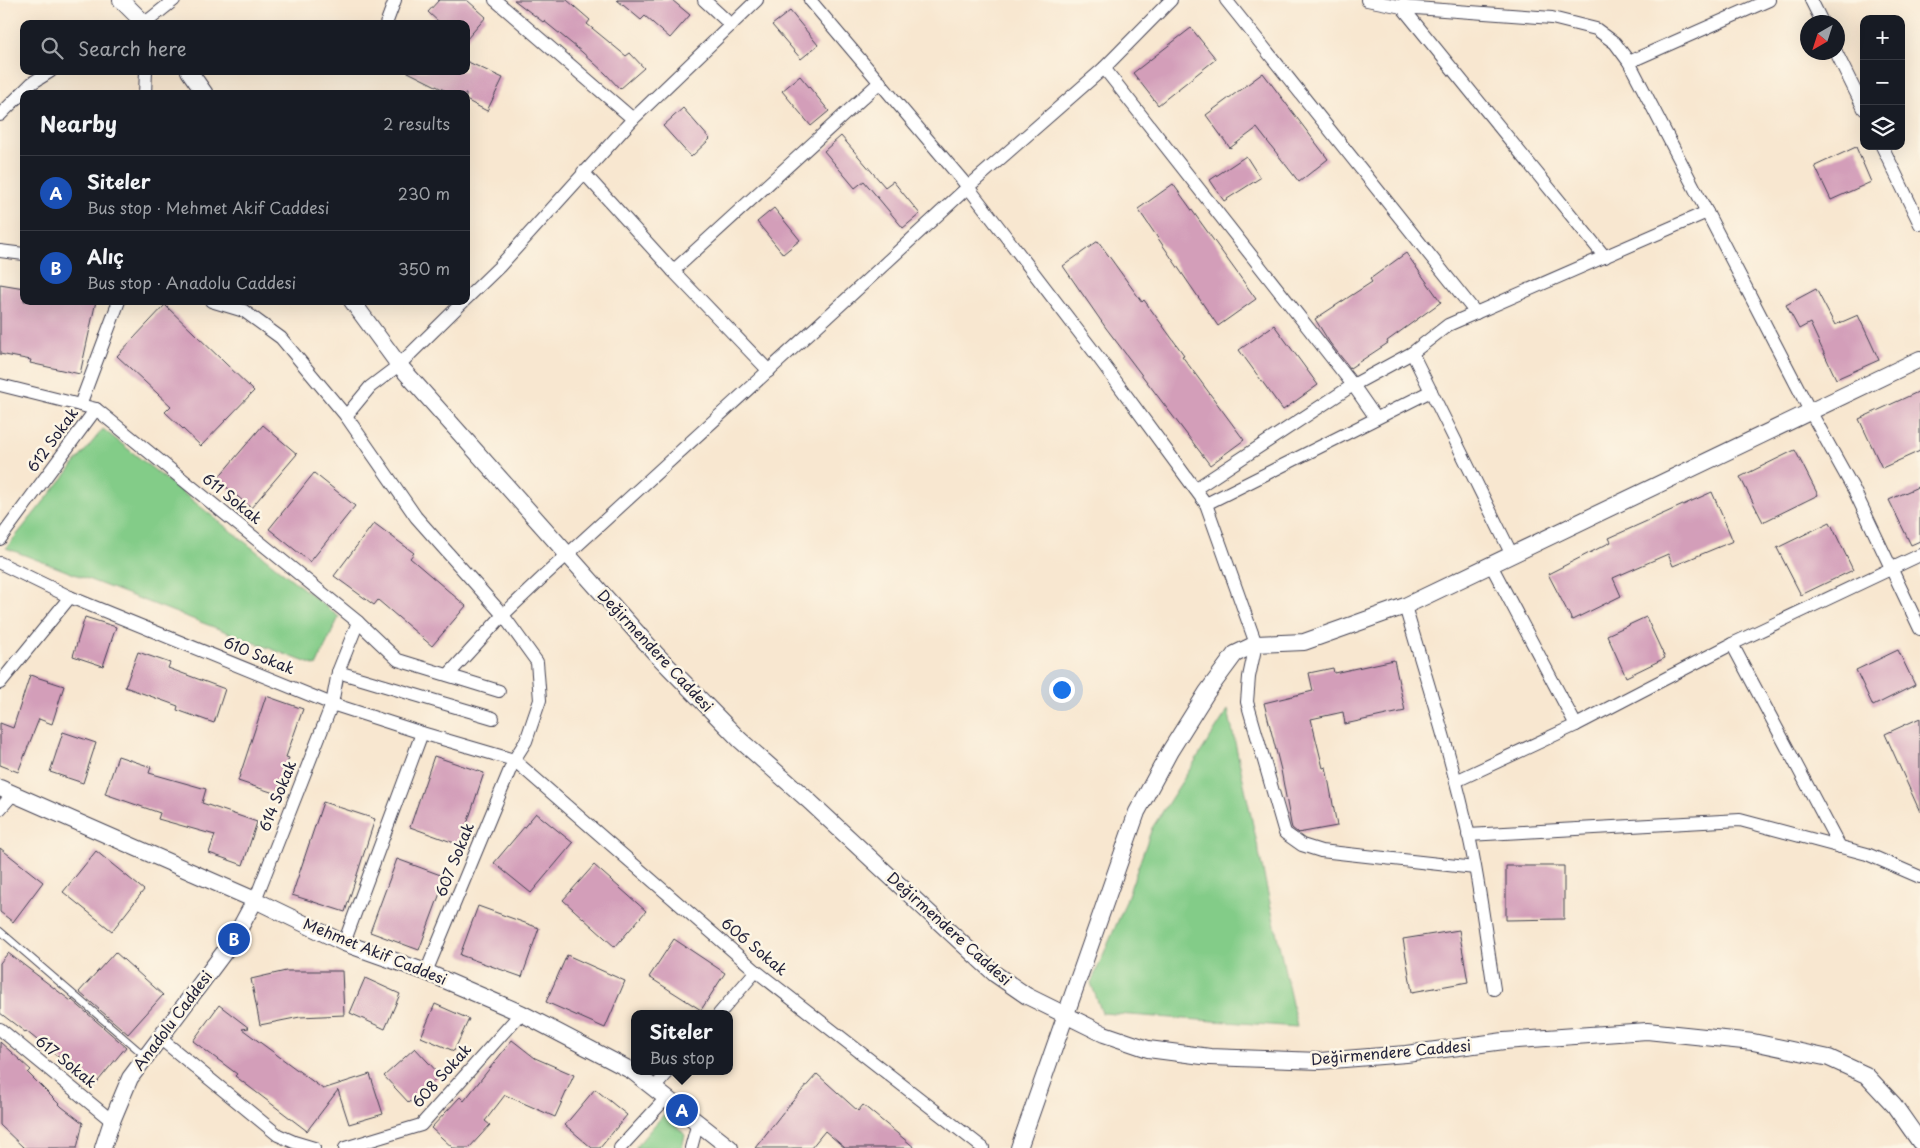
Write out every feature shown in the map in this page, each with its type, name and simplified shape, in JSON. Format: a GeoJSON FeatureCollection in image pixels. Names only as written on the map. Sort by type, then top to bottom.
{"type":"FeatureCollection","features":[{"type":"Feature","properties":{"kind":"street"},"geometry":{"type":"LineString","coordinates":[[121,0],[140,20]]}},
{"type":"Feature","properties":{"kind":"street"},"geometry":{"type":"LineString","coordinates":[[149,20],[174,0]]}},
{"type":"Feature","properties":{"kind":"street"},"geometry":{"type":"LineString","coordinates":[[388,20],[395,0]]}},
{"type":"Feature","properties":{"kind":"street"},"geometry":{"type":"LineString","coordinates":[[496,0],[633,119]]}},
{"type":"Feature","properties":{"kind":"street"},"geometry":{"type":"LineString","coordinates":[[704,0],[730,25]]}},
{"type":"Feature","properties":{"kind":"street"},"geometry":{"type":"LineString","coordinates":[[470,295],[499,267],[633,119],[757,0]]}},
{"type":"Feature","properties":{"kind":"street"},"geometry":{"type":"LineString","coordinates":[[810,0],[968,187],[1098,357],[1206,504],[1256,644],[1249,677],[1247,702],[1285,833],[1302,845],[1321,852],[1475,868]]}},
{"type":"Feature","properties":{"kind":"street"},"geometry":{"type":"LineString","coordinates":[[448,675],[503,615],[567,555],[968,187],[1104,68],[1171,0]]}},
{"type":"Feature","properties":{"kind":"street"},"geometry":{"type":"LineString","coordinates":[[1226,0],[1476,313]]}},
{"type":"Feature","properties":{"kind":"street"},"geometry":{"type":"LineString","coordinates":[[1366,0],[1404,2],[1552,18],[1596,29],[1615,43],[1629,62],[1810,411],[1854,490],[1920,629]]}},
{"type":"Feature","properties":{"kind":"street"},"geometry":{"type":"LineString","coordinates":[[1629,62],[1769,0]]}},
{"type":"Feature","properties":{"kind":"street"},"geometry":{"type":"LineString","coordinates":[[1811,0],[1818,15]]}},
{"type":"Feature","properties":{"kind":"street"},"geometry":{"type":"LineString","coordinates":[[1404,2],[1605,257]]}},
{"type":"Feature","properties":{"kind":"street"},"geometry":{"type":"LineString","coordinates":[[1840,60],[1862,105]]}},
{"type":"Feature","properties":{"kind":"street"},"geometry":{"type":"LineString","coordinates":[[1104,68],[1353,385],[1376,418]]}},
{"type":"Feature","properties":{"kind":"street"},"geometry":{"type":"LineString","coordinates":[[25,90],[45,75]]}},
{"type":"Feature","properties":{"kind":"street"},"geometry":{"type":"LineString","coordinates":[[145,90],[146,75]]}},
{"type":"Feature","properties":{"kind":"street"},"geometry":{"type":"LineString","coordinates":[[192,75],[202,90]]}},
{"type":"Feature","properties":{"kind":"street"},"geometry":{"type":"LineString","coordinates":[[673,271],[880,82]]}},
{"type":"Feature","properties":{"kind":"street"},"geometry":{"type":"LineString","coordinates":[[0,115],[20,95]]}},
{"type":"Feature","properties":{"kind":"street"},"geometry":{"type":"LineString","coordinates":[[1884,150],[1920,224]]}},
{"type":"Feature","properties":{"kind":"street"},"geometry":{"type":"LineString","coordinates":[[583,172],[673,271],[769,370]]}},
{"type":"Feature","properties":{"kind":"street"},"geometry":{"type":"LineString","coordinates":[[1195,489],[1353,385],[1412,353],[1448,325],[1707,212]]}},
{"type":"Feature","properties":{"kind":"street"},"geometry":{"type":"LineString","coordinates":[[0,251],[20,254]]}},
{"type":"Feature","properties":{"kind":"street"},"geometry":{"type":"LineString","coordinates":[[80,405],[118,305]]}},
{"type":"Feature","properties":{"kind":"street","name":"607 Sokak"},"geometry":{"type":"LineString","coordinates":[[223,305],[244,312],[281,338],[346,416],[416,517],[503,615],[537,662],[540,700],[526,740],[514,760],[426,972]]}},
{"type":"Feature","properties":{"kind":"street","name":"Değirmendere Caddesi"},"geometry":{"type":"LineString","coordinates":[[355,305],[399,365],[656,654],[740,740],[808,800],[995,974],[1027,996],[1065,1013],[1104,1034],[1148,1049],[1210,1057],[1320,1062],[1406,1054],[1504,1041],[1647,1032],[1753,1042],[1829,1058],[1866,1075],[1894,1105],[1919,1143]]}},
{"type":"Feature","properties":{"kind":"street"},"geometry":{"type":"LineString","coordinates":[[346,416],[370,387],[399,365],[460,305]]}},
{"type":"Feature","properties":{"kind":"street"},"geometry":{"type":"LineString","coordinates":[[1412,353],[1512,555]]}},
{"type":"Feature","properties":{"kind":"street"},"geometry":{"type":"LineString","coordinates":[[1019,1148],[1137,812],[1170,751],[1207,692],[1235,654],[1256,644],[1304,642],[1405,606],[1920,359]]}},
{"type":"Feature","properties":{"kind":"street","name":"611 Sokak"},"geometry":{"type":"LineString","coordinates":[[0,385],[96,409],[358,622],[398,660],[499,691]]}},
{"type":"Feature","properties":{"kind":"street"},"geometry":{"type":"LineString","coordinates":[[1206,504],[1431,391]]}},
{"type":"Feature","properties":{"kind":"street","name":"612 Sokak"},"geometry":{"type":"LineString","coordinates":[[0,539],[96,409]]}},
{"type":"Feature","properties":{"kind":"street"},"geometry":{"type":"LineString","coordinates":[[1456,781],[1576,725],[1732,644],[1920,555]]}},
{"type":"Feature","properties":{"kind":"street","name":"610 Sokak"},"geometry":{"type":"LineString","coordinates":[[0,563],[70,597],[332,704],[514,760]]}},
{"type":"Feature","properties":{"kind":"street"},"geometry":{"type":"LineString","coordinates":[[1490,565],[1576,725]]}},
{"type":"Feature","properties":{"kind":"street"},"geometry":{"type":"LineString","coordinates":[[0,683],[70,597]]}},
{"type":"Feature","properties":{"kind":"street"},"geometry":{"type":"LineString","coordinates":[[1405,606],[1456,781],[1475,868],[1494,989]]}},
{"type":"Feature","properties":{"kind":"street"},"geometry":{"type":"LineString","coordinates":[[332,704],[338,672],[358,622]]}},
{"type":"Feature","properties":{"kind":"street"},"geometry":{"type":"LineString","coordinates":[[1732,644],[1840,847]]}},
{"type":"Feature","properties":{"kind":"street"},"geometry":{"type":"LineString","coordinates":[[338,672],[493,718]]}},
{"type":"Feature","properties":{"kind":"street","name":"614 Sokak"},"geometry":{"type":"LineString","coordinates":[[255,900],[332,704]]}},
{"type":"Feature","properties":{"kind":"street"},"geometry":{"type":"LineString","coordinates":[[344,943],[422,733]]}},
{"type":"Feature","properties":{"kind":"street","name":"606 Sokak"},"geometry":{"type":"LineString","coordinates":[[514,760],[756,971],[983,1148]]}},
{"type":"Feature","properties":{"kind":"street"},"geometry":{"type":"LineString","coordinates":[[0,809],[7,791]]}},
{"type":"Feature","properties":{"kind":"street","name":"Mehmet Akif Caddesi"},"geometry":{"type":"LineString","coordinates":[[7,791],[255,900],[344,943],[426,972],[521,1013],[631,1070]]}},
{"type":"Feature","properties":{"kind":"street"},"geometry":{"type":"LineString","coordinates":[[1468,835],[1740,820],[1868,854],[1920,877]]}},
{"type":"Feature","properties":{"kind":"street","name":"Anadolu Caddesi"},"geometry":{"type":"LineString","coordinates":[[103,1148],[130,1078],[234,939],[255,900]]}},
{"type":"Feature","properties":{"kind":"street"},"geometry":{"type":"LineString","coordinates":[[722,1010],[756,971]]}},
{"type":"Feature","properties":{"kind":"street","name":"608 Sokak"},"geometry":{"type":"LineString","coordinates":[[345,1148],[421,1125],[521,1013]]}},
{"type":"Feature","properties":{"kind":"street","name":"617 Sokak"},"geometry":{"type":"LineString","coordinates":[[0,1029],[112,1121]]}},
{"type":"Feature","properties":{"kind":"street"},"geometry":{"type":"LineString","coordinates":[[161,1039],[278,1135],[309,1147]]}},
{"type":"Feature","properties":{"kind":"street","name":"Mehmet Akif Caddesi"},"geometry":{"type":"LineString","coordinates":[[638,1075],[730,1148]]}},
{"type":"Feature","properties":{"kind":"street"},"geometry":{"type":"LineString","coordinates":[[620,1148],[661,1092],[667,1075]]}},
{"type":"Feature","properties":{"kind":"street"},"geometry":{"type":"LineString","coordinates":[[691,1148],[698,1122]]}},
{"type":"Feature","properties":{"kind":"lane"},"geometry":{"type":"LineString","coordinates":[[0,931],[145,1056]]}},
{"type":"Feature","properties":{"kind":"green space"},"geometry":{"type":"Polygon","coordinates":[[[103,429],[339,617],[316,666],[6,548],[103,429]]]}},
{"type":"Feature","properties":{"kind":"green space"},"geometry":{"type":"Polygon","coordinates":[[[1228,710],[1297,1027],[1102,1013],[1091,983],[1123,909],[1152,828],[1228,710]]]}},
{"type":"Feature","properties":{"kind":"green space"},"geometry":{"type":"Polygon","coordinates":[[[665,1113],[685,1135],[682,1148],[635,1148],[665,1113]]]}},
{"type":"Feature","properties":{"kind":"building"},"geometry":{"type":"Polygon","coordinates":[[[439,0],[467,0],[486,17],[470,35],[470,20],[437,20],[428,12],[439,0]]]}},
{"type":"Feature","properties":{"kind":"building"},"geometry":{"type":"Polygon","coordinates":[[[514,0],[567,0],[590,20],[587,24],[626,56],[630,53],[644,68],[620,89],[582,52],[544,21],[514,0]]]}},
{"type":"Feature","properties":{"kind":"building"},"geometry":{"type":"Polygon","coordinates":[[[617,0],[672,0],[690,15],[670,38],[645,16],[641,20],[617,0]]]}},
{"type":"Feature","properties":{"kind":"building"},"geometry":{"type":"Polygon","coordinates":[[[790,11],[818,45],[801,59],[772,25],[790,11]]]}},
{"type":"Feature","properties":{"kind":"building"},"geometry":{"type":"Polygon","coordinates":[[[1191,28],[1216,59],[1158,105],[1133,73],[1191,28]]]}},
{"type":"Feature","properties":{"kind":"building"},"geometry":{"type":"Polygon","coordinates":[[[470,63],[503,78],[487,111],[470,102],[470,90],[444,90],[414,75],[470,75],[470,63]]]}},
{"type":"Feature","properties":{"kind":"building"},"geometry":{"type":"Polygon","coordinates":[[[1263,73],[1328,159],[1299,182],[1257,128],[1230,148],[1206,115],[1263,73]]]}},
{"type":"Feature","properties":{"kind":"building"},"geometry":{"type":"Polygon","coordinates":[[[800,76],[829,111],[811,126],[782,91],[800,76]]]}},
{"type":"Feature","properties":{"kind":"building"},"geometry":{"type":"Polygon","coordinates":[[[683,108],[710,139],[691,157],[663,126],[683,108]]]}},
{"type":"Feature","properties":{"kind":"building"},"geometry":{"type":"Polygon","coordinates":[[[841,136],[885,187],[893,181],[920,214],[903,228],[864,181],[855,188],[824,151],[841,136]]]}},
{"type":"Feature","properties":{"kind":"building"},"geometry":{"type":"Polygon","coordinates":[[[1856,147],[1871,182],[1831,200],[1815,166],[1856,147]]]}},
{"type":"Feature","properties":{"kind":"building"},"geometry":{"type":"Polygon","coordinates":[[[1246,156],[1260,178],[1224,201],[1210,180],[1246,156]]]}},
{"type":"Feature","properties":{"kind":"building"},"geometry":{"type":"Polygon","coordinates":[[[1173,184],[1256,299],[1218,326],[1138,209],[1173,184]]]}},
{"type":"Feature","properties":{"kind":"building"},"geometry":{"type":"Polygon","coordinates":[[[774,208],[800,240],[783,254],[757,222],[774,208]]]}},
{"type":"Feature","properties":{"kind":"building"},"geometry":{"type":"Polygon","coordinates":[[[1098,241],[1142,302],[1144,300],[1184,355],[1182,356],[1244,440],[1210,465],[1106,328],[1063,266],[1098,241]]]}},
{"type":"Feature","properties":{"kind":"building"},"geometry":{"type":"Polygon","coordinates":[[[1406,253],[1441,302],[1387,341],[1388,343],[1350,368],[1330,343],[1315,319],[1372,282],[1370,279],[1406,253]]]}},
{"type":"Feature","properties":{"kind":"building"},"geometry":{"type":"Polygon","coordinates":[[[0,284],[20,287],[20,305],[95,305],[80,374],[30,363],[31,360],[0,354],[0,284]]]}},
{"type":"Feature","properties":{"kind":"building"},"geometry":{"type":"Polygon","coordinates":[[[1816,289],[1835,325],[1858,315],[1879,360],[1836,379],[1810,323],[1799,329],[1786,305],[1816,289]]]}},
{"type":"Feature","properties":{"kind":"building"},"geometry":{"type":"Polygon","coordinates":[[[165,305],[254,391],[201,446],[165,412],[171,406],[117,356],[165,305]]]}},
{"type":"Feature","properties":{"kind":"building"},"geometry":{"type":"Polygon","coordinates":[[[1274,325],[1318,385],[1283,410],[1239,350],[1274,325]]]}},
{"type":"Feature","properties":{"kind":"building"},"geometry":{"type":"Polygon","coordinates":[[[1920,391],[1920,451],[1882,468],[1859,419],[1920,391]]]}},
{"type":"Feature","properties":{"kind":"building"},"geometry":{"type":"Polygon","coordinates":[[[263,425],[297,454],[251,508],[217,479],[263,425]]]}},
{"type":"Feature","properties":{"kind":"building"},"geometry":{"type":"Polygon","coordinates":[[[1795,450],[1818,495],[1763,522],[1740,477],[1795,450]]]}},
{"type":"Feature","properties":{"kind":"building"},"geometry":{"type":"Polygon","coordinates":[[[314,473],[355,506],[310,562],[269,529],[314,473]]]}},
{"type":"Feature","properties":{"kind":"building"},"geometry":{"type":"Polygon","coordinates":[[[1920,486],[1920,541],[1911,545],[1889,500],[1920,486]]]}},
{"type":"Feature","properties":{"kind":"building"},"geometry":{"type":"Polygon","coordinates":[[[1712,492],[1733,541],[1673,566],[1668,554],[1613,578],[1621,596],[1572,620],[1548,574],[1611,542],[1609,538],[1712,492]]]}},
{"type":"Feature","properties":{"kind":"building"},"geometry":{"type":"Polygon","coordinates":[[[1830,522],[1853,570],[1801,595],[1777,548],[1830,522]]]}},
{"type":"Feature","properties":{"kind":"building"},"geometry":{"type":"Polygon","coordinates":[[[374,523],[414,553],[410,558],[466,606],[432,646],[378,600],[374,605],[334,576],[374,523]]]}},
{"type":"Feature","properties":{"kind":"building"},"geometry":{"type":"Polygon","coordinates":[[[85,617],[116,627],[103,666],[73,656],[85,617]]]}},
{"type":"Feature","properties":{"kind":"building"},"geometry":{"type":"Polygon","coordinates":[[[1646,617],[1665,658],[1626,677],[1607,635],[1646,617]]]}},
{"type":"Feature","properties":{"kind":"building"},"geometry":{"type":"Polygon","coordinates":[[[1898,650],[1915,685],[1873,706],[1856,670],[1898,650]]]}},
{"type":"Feature","properties":{"kind":"building"},"geometry":{"type":"Polygon","coordinates":[[[138,652],[170,663],[168,668],[225,689],[214,723],[177,710],[178,706],[125,687],[138,652]]]}},
{"type":"Feature","properties":{"kind":"building"},"geometry":{"type":"Polygon","coordinates":[[[1394,660],[1405,711],[1345,724],[1343,712],[1311,719],[1323,768],[1326,767],[1337,826],[1298,833],[1292,828],[1281,770],[1264,703],[1313,691],[1309,673],[1333,668],[1334,673],[1394,660]]]}},
{"type":"Feature","properties":{"kind":"building"},"geometry":{"type":"Polygon","coordinates":[[[30,675],[64,686],[52,724],[39,719],[18,772],[0,765],[0,723],[13,728],[30,675]]]}},
{"type":"Feature","properties":{"kind":"building"},"geometry":{"type":"Polygon","coordinates":[[[266,696],[303,709],[286,757],[289,758],[277,794],[238,781],[266,696]]]}},
{"type":"Feature","properties":{"kind":"building"},"geometry":{"type":"Polygon","coordinates":[[[1920,718],[1920,812],[1885,734],[1920,718]]]}},
{"type":"Feature","properties":{"kind":"building"},"geometry":{"type":"Polygon","coordinates":[[[63,732],[96,743],[83,783],[50,772],[63,732]]]}},
{"type":"Feature","properties":{"kind":"building"},"geometry":{"type":"Polygon","coordinates":[[[118,756],[151,767],[149,773],[206,789],[202,803],[257,822],[243,865],[209,853],[215,835],[158,819],[160,813],[105,794],[118,756]]]}},
{"type":"Feature","properties":{"kind":"building"},"geometry":{"type":"Polygon","coordinates":[[[434,756],[484,773],[460,845],[410,827],[434,756]]]}},
{"type":"Feature","properties":{"kind":"building"},"geometry":{"type":"Polygon","coordinates":[[[323,802],[375,819],[345,912],[292,895],[323,802]]]}},
{"type":"Feature","properties":{"kind":"building"},"geometry":{"type":"Polygon","coordinates":[[[536,813],[573,843],[531,893],[494,863],[536,813]]]}},
{"type":"Feature","properties":{"kind":"building"},"geometry":{"type":"Polygon","coordinates":[[[0,848],[43,882],[13,922],[0,912],[0,848]]]}},
{"type":"Feature","properties":{"kind":"building"},"geometry":{"type":"Polygon","coordinates":[[[96,851],[144,890],[112,931],[63,892],[96,851]]]}},
{"type":"Feature","properties":{"kind":"building"},"geometry":{"type":"Polygon","coordinates":[[[397,859],[446,877],[419,950],[370,932],[397,859]]]}},
{"type":"Feature","properties":{"kind":"building"},"geometry":{"type":"Polygon","coordinates":[[[594,865],[646,911],[615,947],[563,900],[594,865]]]}},
{"type":"Feature","properties":{"kind":"building"},"geometry":{"type":"Polygon","coordinates":[[[1506,866],[1564,866],[1564,919],[1506,920],[1506,866]]]}},
{"type":"Feature","properties":{"kind":"building"},"geometry":{"type":"Polygon","coordinates":[[[478,906],[539,928],[522,977],[460,955],[478,906]]]}},
{"type":"Feature","properties":{"kind":"building"},"geometry":{"type":"Polygon","coordinates":[[[1459,930],[1468,982],[1412,992],[1403,939],[1459,930]]]}},
{"type":"Feature","properties":{"kind":"building"},"geometry":{"type":"Polygon","coordinates":[[[674,939],[725,973],[701,1010],[649,977],[674,939]]]}},
{"type":"Feature","properties":{"kind":"building"},"geometry":{"type":"Polygon","coordinates":[[[115,952],[163,995],[128,1034],[79,992],[115,952]]]}},
{"type":"Feature","properties":{"kind":"building"},"geometry":{"type":"Polygon","coordinates":[[[8,953],[72,1000],[126,1047],[94,1086],[26,1031],[0,1013],[0,963],[8,953]]]}},
{"type":"Feature","properties":{"kind":"building"},"geometry":{"type":"Polygon","coordinates":[[[567,955],[625,981],[605,1028],[546,1002],[567,955]]]}},
{"type":"Feature","properties":{"kind":"building"},"geometry":{"type":"Polygon","coordinates":[[[286,971],[342,971],[344,1015],[300,1017],[260,1025],[251,979],[286,971]]]}},
{"type":"Feature","properties":{"kind":"building"},"geometry":{"type":"Polygon","coordinates":[[[365,978],[400,994],[385,1029],[350,1013],[365,978]]]}},
{"type":"Feature","properties":{"kind":"building"},"geometry":{"type":"Polygon","coordinates":[[[435,1004],[469,1019],[454,1051],[421,1037],[435,1004]]]}},
{"type":"Feature","properties":{"kind":"building"},"geometry":{"type":"Polygon","coordinates":[[[219,1005],[249,1028],[242,1029],[323,1089],[370,1074],[383,1114],[349,1124],[338,1090],[307,1131],[193,1041],[219,1005]]]}},
{"type":"Feature","properties":{"kind":"building"},"geometry":{"type":"Polygon","coordinates":[[[512,1040],[535,1058],[574,1075],[555,1117],[505,1095],[485,1121],[490,1125],[469,1148],[453,1148],[431,1128],[460,1097],[464,1101],[512,1040]]]}},
{"type":"Feature","properties":{"kind":"building"},"geometry":{"type":"Polygon","coordinates":[[[0,1042],[31,1070],[28,1073],[62,1107],[83,1123],[77,1148],[24,1148],[0,1125],[0,1042]]]}},
{"type":"Feature","properties":{"kind":"building"},"geometry":{"type":"Polygon","coordinates":[[[415,1048],[440,1075],[409,1103],[384,1076],[415,1048]]]}},
{"type":"Feature","properties":{"kind":"building"},"geometry":{"type":"Polygon","coordinates":[[[817,1074],[858,1111],[863,1105],[915,1148],[845,1148],[825,1131],[811,1148],[755,1148],[784,1111],[817,1074]]]}},
{"type":"Feature","properties":{"kind":"building"},"geometry":{"type":"Polygon","coordinates":[[[595,1089],[627,1115],[600,1148],[592,1148],[565,1125],[595,1089]]]}},
{"type":"Feature","properties":{"kind":"place","name":"Alıç"},"geometry":{"type":"Point","coordinates":[234,939]}},
{"type":"Feature","properties":{"kind":"place","name":"Siteler"},"geometry":{"type":"Point","coordinates":[682,1110]}}]}
